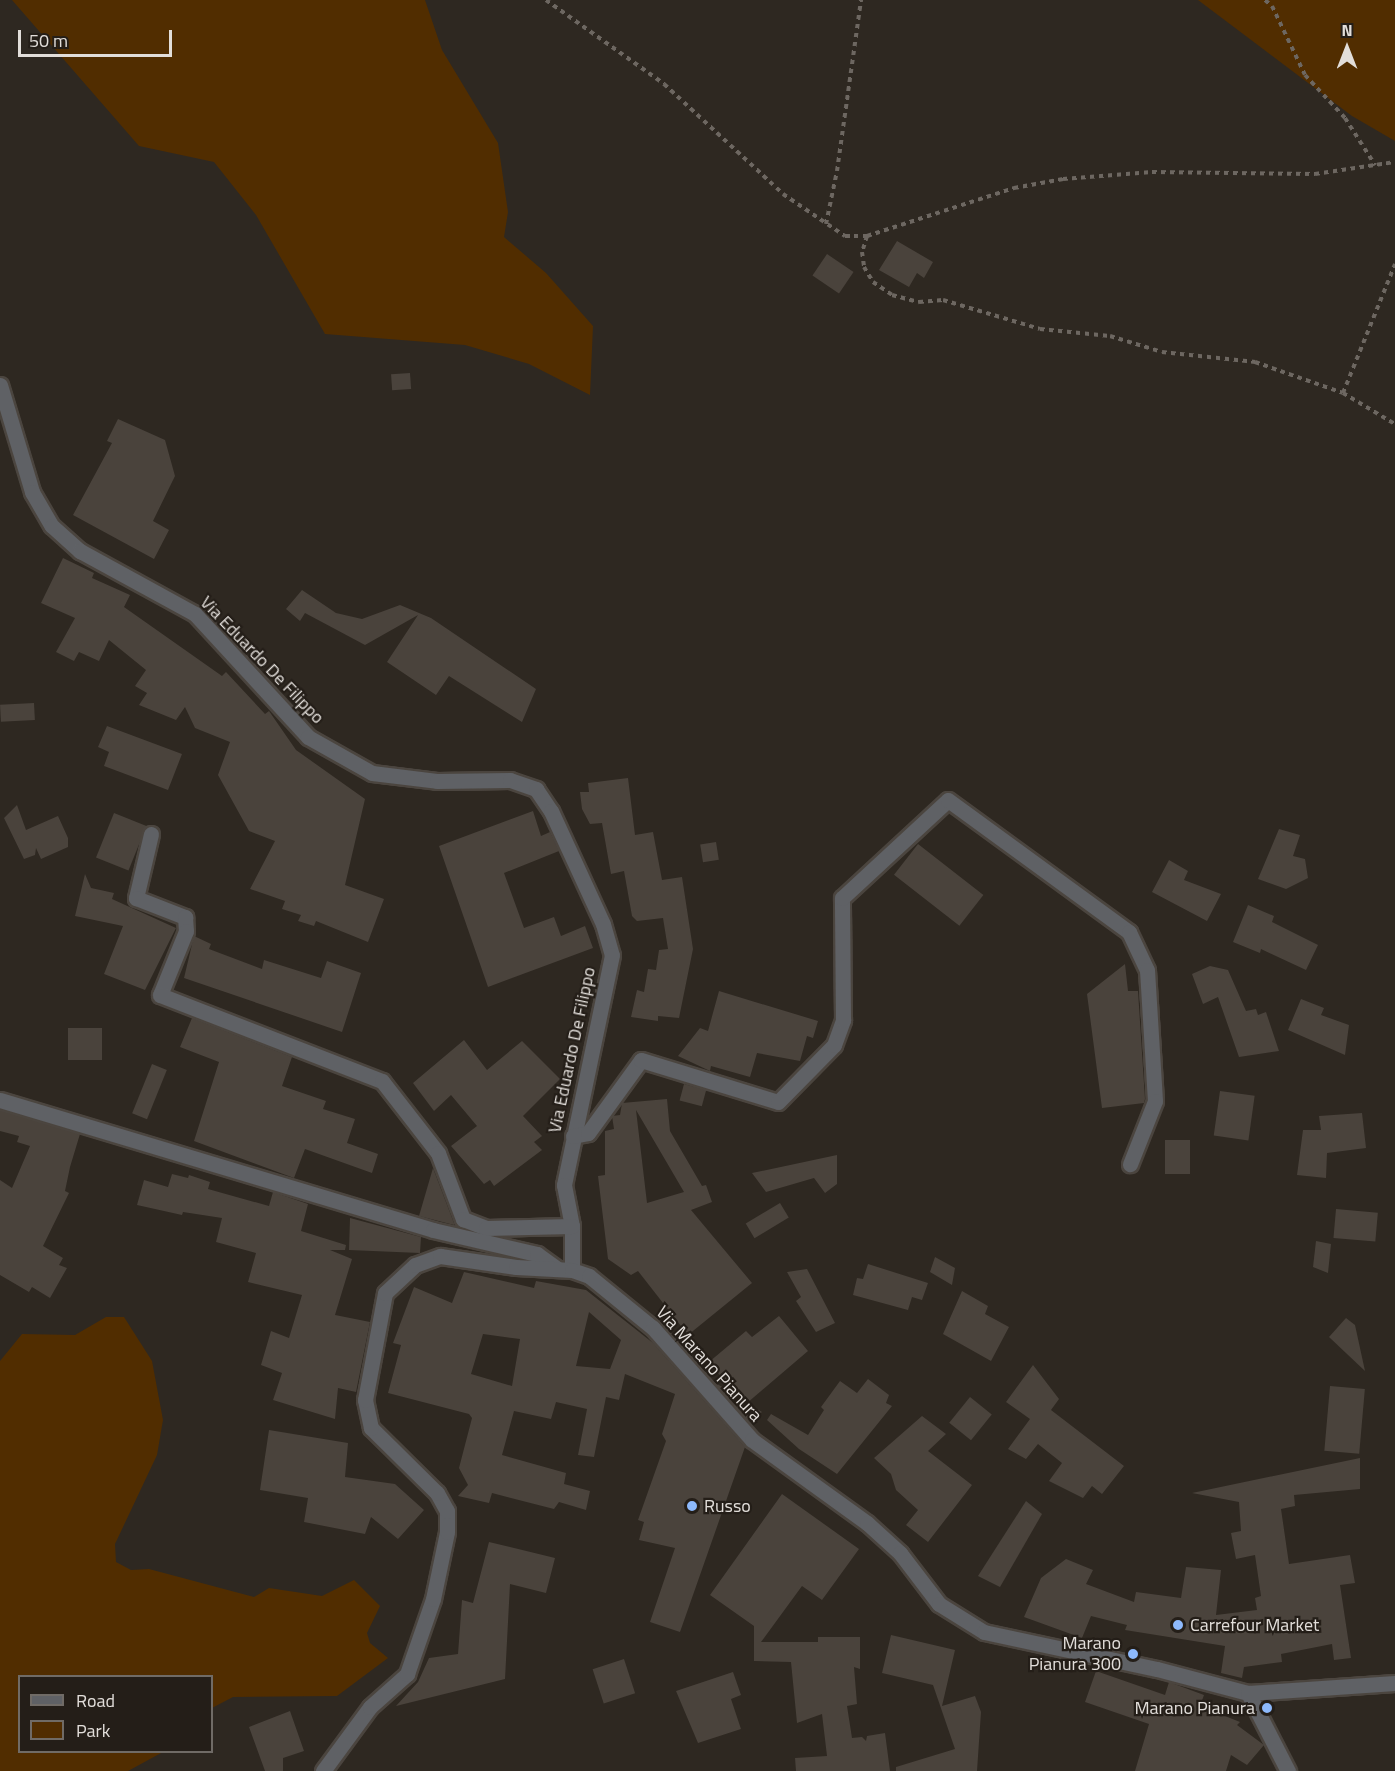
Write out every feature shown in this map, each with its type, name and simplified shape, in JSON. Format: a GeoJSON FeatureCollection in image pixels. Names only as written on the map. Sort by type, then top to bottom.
{"type":"FeatureCollection","features":[{"type":"Feature","properties":{"kind":"street","name":"Via Eduardo De Filippo"},"geometry":{"type":"LineString","coordinates":[[0,385],[32,492],[52,526],[80,550],[195,614],[308,736],[372,773],[437,781],[510,780],[536,789],[551,811],[603,924],[612,955],[564,1185],[572,1226],[572,1270]]}},
{"type":"Feature","properties":{"kind":"street"},"geometry":{"type":"LineString","coordinates":[[573,1136],[588,1133],[640,1060],[778,1102],[834,1045],[843,1020],[842,898],[948,800],[1129,932],[1147,970],[1155,1101],[1130,1164]]}},
{"type":"Feature","properties":{"kind":"street"},"geometry":{"type":"LineString","coordinates":[[151,834],[136,898],[185,917],[186,931],[160,995],[382,1081],[438,1153],[463,1219],[486,1228],[572,1226]]}},
{"type":"Feature","properties":{"kind":"street"},"geometry":{"type":"LineString","coordinates":[[0,1100],[433,1230],[537,1254],[556,1268]]}},
{"type":"Feature","properties":{"kind":"street","name":"Via Marano Pianura"},"geometry":{"type":"LineString","coordinates":[[323,1771],[339,1744],[370,1707],[407,1674],[433,1599],[447,1532],[447,1511],[437,1493],[371,1428],[365,1400],[385,1293],[415,1265],[440,1256],[516,1267],[572,1270],[589,1276],[619,1298],[682,1359],[716,1404],[752,1440],[867,1523],[900,1553],[939,1604],[963,1622],[995,1634],[1248,1693],[1395,1683]]}},
{"type":"Feature","properties":{"kind":"street"},"geometry":{"type":"LineString","coordinates":[[1248,1693],[1288,1771]]}},
{"type":"Feature","properties":{"kind":"path"},"geometry":{"type":"LineString","coordinates":[[546,0],[664,84],[783,194],[845,236],[867,236],[1014,188],[1063,180],[1172,171],[1315,174],[1395,162]]}},
{"type":"Feature","properties":{"kind":"path"},"geometry":{"type":"LineString","coordinates":[[826,224],[837,171],[861,0]]}},
{"type":"Feature","properties":{"kind":"path"},"geometry":{"type":"LineString","coordinates":[[1264,0],[1272,6],[1305,75],[1345,118],[1375,165]]}},
{"type":"Feature","properties":{"kind":"path"},"geometry":{"type":"LineString","coordinates":[[867,236],[862,252],[864,267],[873,282],[892,295],[919,302],[943,300],[1040,329],[1110,336],[1162,352],[1255,362],[1343,393],[1395,424]]}},
{"type":"Feature","properties":{"kind":"path"},"geometry":{"type":"LineString","coordinates":[[1343,393],[1395,264]]}},
{"type":"Feature","properties":{"kind":"green space"},"geometry":{"type":"Polygon","coordinates":[[[12,0],[425,0],[442,50],[498,143],[508,212],[504,237],[546,273],[593,326],[590,395],[529,364],[465,345],[325,334],[256,215],[214,162],[139,146],[12,0]]]}},
{"type":"Feature","properties":{"kind":"green space"},"geometry":{"type":"Polygon","coordinates":[[[1198,0],[1395,0],[1395,141],[1352,116],[1198,0]]]}},
{"type":"Feature","properties":{"kind":"green space"},"geometry":{"type":"Polygon","coordinates":[[[106,1317],[124,1317],[152,1361],[163,1420],[157,1455],[115,1544],[116,1562],[131,1570],[149,1569],[254,1597],[269,1588],[322,1596],[354,1580],[380,1606],[367,1633],[370,1643],[388,1658],[337,1696],[233,1697],[213,1707],[213,1675],[18,1675],[18,1753],[161,1753],[128,1771],[0,1771],[0,1361],[22,1334],[75,1335],[106,1317]]]}},
{"type":"Feature","properties":{"kind":"building"},"geometry":{"type":"Polygon","coordinates":[[[897,241],[933,262],[924,278],[917,273],[909,287],[879,270],[897,241]]]}},
{"type":"Feature","properties":{"kind":"building"},"geometry":{"type":"Polygon","coordinates":[[[827,254],[854,272],[839,293],[812,276],[827,254]]]}},
{"type":"Feature","properties":{"kind":"building"},"geometry":{"type":"Polygon","coordinates":[[[410,373],[411,389],[392,390],[391,374],[410,373]]]}},
{"type":"Feature","properties":{"kind":"building"},"geometry":{"type":"Polygon","coordinates":[[[118,419],[165,440],[175,476],[153,521],[169,530],[154,559],[73,515],[112,443],[107,441],[118,419]]]}},
{"type":"Feature","properties":{"kind":"building"},"geometry":{"type":"Polygon","coordinates":[[[63,558],[94,573],[92,578],[130,595],[124,607],[222,676],[226,672],[265,714],[269,711],[296,750],[365,799],[345,885],[384,899],[368,942],[316,921],[314,926],[298,921],[301,915],[282,909],[285,901],[250,889],[275,841],[249,831],[218,775],[230,742],[195,728],[185,707],[176,720],[139,705],[147,693],[135,686],[146,670],[109,640],[99,661],[79,652],[74,661],[56,652],[75,618],[41,603],[63,558]]]}},
{"type":"Feature","properties":{"kind":"building"},"geometry":{"type":"Polygon","coordinates":[[[302,590],[336,613],[362,619],[400,605],[431,618],[536,689],[522,722],[449,676],[436,695],[387,662],[418,615],[365,645],[305,613],[300,621],[286,609],[302,590]]]}},
{"type":"Feature","properties":{"kind":"building"},"geometry":{"type":"Polygon","coordinates":[[[34,703],[35,720],[1,722],[0,705],[34,703]]]}},
{"type":"Feature","properties":{"kind":"building"},"geometry":{"type":"Polygon","coordinates":[[[107,726],[182,754],[168,790],[104,766],[109,752],[98,747],[107,726]]]}},
{"type":"Feature","properties":{"kind":"building"},"geometry":{"type":"Polygon","coordinates":[[[628,778],[635,835],[653,832],[662,880],[682,877],[693,949],[679,1018],[658,1016],[658,1021],[631,1017],[637,990],[644,992],[648,969],[656,970],[659,950],[668,949],[663,918],[637,921],[632,916],[624,871],[611,874],[602,823],[590,824],[582,809],[580,792],[589,792],[588,783],[628,778]]]}},
{"type":"Feature","properties":{"kind":"building"},"geometry":{"type":"Polygon","coordinates":[[[17,805],[26,830],[58,816],[68,838],[68,847],[41,859],[36,848],[35,855],[24,859],[4,818],[17,805]]]}},
{"type":"Feature","properties":{"kind":"building"},"geometry":{"type":"Polygon","coordinates":[[[533,811],[541,836],[550,832],[559,851],[504,873],[524,928],[554,917],[561,936],[585,926],[593,948],[488,987],[439,846],[533,811]]]}},
{"type":"Feature","properties":{"kind":"building"},"geometry":{"type":"Polygon","coordinates":[[[114,813],[146,826],[128,871],[96,858],[114,813]]]}},
{"type":"Feature","properties":{"kind":"building"},"geometry":{"type":"Polygon","coordinates":[[[1279,829],[1300,835],[1293,856],[1305,859],[1308,878],[1286,889],[1258,879],[1279,829]]]}},
{"type":"Feature","properties":{"kind":"building"},"geometry":{"type":"Polygon","coordinates":[[[716,842],[719,860],[703,862],[700,845],[716,842]]]}},
{"type":"Feature","properties":{"kind":"building"},"geometry":{"type":"Polygon","coordinates":[[[918,844],[983,895],[959,926],[894,875],[918,844]]]}},
{"type":"Feature","properties":{"kind":"building"},"geometry":{"type":"Polygon","coordinates":[[[1169,860],[1188,871],[1184,880],[1221,894],[1207,921],[1152,892],[1169,860]]]}},
{"type":"Feature","properties":{"kind":"building"},"geometry":{"type":"Polygon","coordinates":[[[85,874],[91,888],[114,893],[112,899],[176,928],[145,990],[104,974],[123,926],[75,916],[85,874]]]}},
{"type":"Feature","properties":{"kind":"building"},"geometry":{"type":"Polygon","coordinates":[[[1248,905],[1274,916],[1272,922],[1318,945],[1306,970],[1261,949],[1260,953],[1233,942],[1248,905]]]}},
{"type":"Feature","properties":{"kind":"building"},"geometry":{"type":"Polygon","coordinates":[[[194,936],[211,944],[209,949],[262,969],[264,960],[321,978],[327,961],[361,973],[342,1032],[184,978],[194,936]]]}},
{"type":"Feature","properties":{"kind":"building"},"geometry":{"type":"Polygon","coordinates":[[[1125,964],[1128,991],[1138,991],[1145,1099],[1144,1103],[1102,1108],[1087,994],[1125,964]]]}},
{"type":"Feature","properties":{"kind":"building"},"geometry":{"type":"Polygon","coordinates":[[[1210,966],[1228,970],[1246,1011],[1256,1009],[1258,1015],[1266,1012],[1279,1051],[1239,1057],[1218,997],[1203,1004],[1192,974],[1210,966]]]}},
{"type":"Feature","properties":{"kind":"building"},"geometry":{"type":"Polygon","coordinates":[[[719,991],[818,1021],[813,1038],[807,1036],[800,1061],[757,1053],[750,1077],[711,1066],[710,1071],[678,1056],[700,1028],[708,1031],[719,991]]]}},
{"type":"Feature","properties":{"kind":"building"},"geometry":{"type":"Polygon","coordinates":[[[1301,999],[1324,1008],[1321,1015],[1349,1025],[1345,1055],[1288,1030],[1301,999]]]}},
{"type":"Feature","properties":{"kind":"building"},"geometry":{"type":"Polygon","coordinates":[[[192,1018],[292,1057],[282,1086],[326,1101],[323,1109],[355,1119],[347,1143],[378,1154],[372,1173],[305,1149],[294,1178],[194,1141],[219,1062],[180,1047],[192,1018]]]}},
{"type":"Feature","properties":{"kind":"building"},"geometry":{"type":"Polygon","coordinates":[[[68,1028],[102,1028],[102,1060],[68,1060],[68,1028]]]}},
{"type":"Feature","properties":{"kind":"building"},"geometry":{"type":"Polygon","coordinates":[[[464,1040],[487,1070],[522,1041],[560,1079],[523,1116],[542,1136],[534,1142],[542,1150],[494,1186],[490,1180],[484,1184],[451,1146],[477,1126],[451,1095],[434,1111],[413,1083],[464,1040]]]}},
{"type":"Feature","properties":{"kind":"building"},"geometry":{"type":"Polygon","coordinates":[[[152,1064],[167,1070],[147,1119],[132,1113],[152,1064]]]}},
{"type":"Feature","properties":{"kind":"building"},"geometry":{"type":"Polygon","coordinates":[[[684,1084],[706,1090],[702,1106],[680,1100],[684,1084]]]}},
{"type":"Feature","properties":{"kind":"building"},"geometry":{"type":"Polygon","coordinates":[[[1220,1091],[1255,1096],[1248,1140],[1214,1136],[1220,1091]]]}},
{"type":"Feature","properties":{"kind":"building"},"geometry":{"type":"Polygon","coordinates":[[[667,1099],[670,1131],[702,1186],[706,1185],[712,1202],[691,1210],[752,1283],[688,1335],[638,1271],[631,1275],[608,1259],[598,1176],[605,1175],[605,1131],[614,1129],[612,1116],[620,1115],[622,1103],[667,1099]],[[636,1110],[647,1203],[684,1192],[636,1110]]]}},
{"type":"Feature","properties":{"kind":"building"},"geometry":{"type":"Polygon","coordinates":[[[0,1110],[80,1134],[65,1191],[69,1193],[43,1246],[63,1258],[59,1265],[67,1268],[50,1298],[32,1287],[29,1292],[0,1275],[0,1180],[12,1188],[30,1146],[17,1142],[19,1136],[0,1131],[0,1110]]]}},
{"type":"Feature","properties":{"kind":"building"},"geometry":{"type":"Polygon","coordinates":[[[1362,1113],[1366,1148],[1327,1153],[1326,1178],[1297,1175],[1303,1130],[1321,1130],[1319,1116],[1362,1113]]]}},
{"type":"Feature","properties":{"kind":"building"},"geometry":{"type":"Polygon","coordinates":[[[1165,1140],[1190,1140],[1190,1174],[1165,1174],[1165,1140]]]}},
{"type":"Feature","properties":{"kind":"building"},"geometry":{"type":"Polygon","coordinates":[[[837,1155],[837,1184],[825,1193],[814,1178],[766,1192],[752,1173],[837,1155]]]}},
{"type":"Feature","properties":{"kind":"building"},"geometry":{"type":"Polygon","coordinates":[[[433,1168],[454,1223],[454,1225],[419,1216],[433,1168]]]}},
{"type":"Feature","properties":{"kind":"building"},"geometry":{"type":"Polygon","coordinates":[[[172,1174],[188,1178],[189,1175],[210,1182],[208,1189],[269,1206],[273,1192],[308,1204],[301,1231],[346,1245],[345,1250],[330,1250],[352,1259],[335,1315],[370,1322],[356,1392],[338,1388],[335,1419],[273,1400],[282,1373],[261,1365],[271,1331],[289,1338],[302,1295],[248,1282],[256,1253],[216,1242],[222,1218],[183,1212],[182,1215],[137,1205],[144,1180],[168,1187],[172,1174]]]}},
{"type":"Feature","properties":{"kind":"building"},"geometry":{"type":"Polygon","coordinates":[[[780,1203],[789,1218],[754,1238],[746,1224],[780,1203]]]}},
{"type":"Feature","properties":{"kind":"building"},"geometry":{"type":"Polygon","coordinates":[[[1336,1209],[1378,1213],[1375,1242],[1333,1238],[1336,1209]]]}},
{"type":"Feature","properties":{"kind":"building"},"geometry":{"type":"Polygon","coordinates":[[[350,1218],[421,1237],[420,1253],[349,1250],[350,1218]]]}},
{"type":"Feature","properties":{"kind":"building"},"geometry":{"type":"Polygon","coordinates":[[[1316,1241],[1331,1244],[1328,1273],[1313,1267],[1316,1241]]]}},
{"type":"Feature","properties":{"kind":"building"},"geometry":{"type":"Polygon","coordinates":[[[935,1257],[955,1268],[952,1285],[930,1272],[935,1257]]]}},
{"type":"Feature","properties":{"kind":"building"},"geometry":{"type":"Polygon","coordinates":[[[868,1264],[928,1283],[922,1300],[912,1297],[908,1310],[853,1295],[857,1278],[863,1279],[868,1264]]]}},
{"type":"Feature","properties":{"kind":"building"},"geometry":{"type":"Polygon","coordinates":[[[807,1269],[835,1323],[816,1332],[796,1301],[801,1297],[787,1272],[807,1269]]]}},
{"type":"Feature","properties":{"kind":"building"},"geometry":{"type":"Polygon","coordinates":[[[464,1272],[534,1288],[536,1281],[586,1290],[653,1343],[745,1447],[680,1632],[650,1622],[675,1548],[639,1540],[644,1522],[638,1520],[666,1441],[662,1434],[675,1394],[625,1374],[619,1400],[606,1397],[594,1457],[578,1455],[587,1409],[556,1402],[551,1419],[514,1411],[502,1455],[566,1473],[564,1484],[590,1491],[586,1510],[559,1502],[554,1509],[492,1493],[489,1503],[458,1496],[468,1485],[459,1468],[472,1418],[469,1414],[388,1393],[401,1345],[393,1343],[414,1287],[452,1303],[464,1272]],[[589,1312],[576,1366],[610,1369],[621,1340],[589,1312]],[[483,1334],[471,1374],[512,1386],[520,1339],[483,1334]]]}},
{"type":"Feature","properties":{"kind":"building"},"geometry":{"type":"Polygon","coordinates":[[[962,1291],[988,1306],[985,1314],[1009,1327],[991,1361],[943,1334],[962,1291]]]}},
{"type":"Feature","properties":{"kind":"building"},"geometry":{"type":"Polygon","coordinates":[[[779,1316],[808,1351],[747,1403],[762,1412],[749,1421],[712,1381],[736,1395],[709,1362],[746,1331],[752,1337],[779,1316]]]}},
{"type":"Feature","properties":{"kind":"building"},"geometry":{"type":"Polygon","coordinates":[[[1346,1318],[1355,1325],[1365,1371],[1329,1337],[1346,1318]]]}},
{"type":"Feature","properties":{"kind":"building"},"geometry":{"type":"Polygon","coordinates":[[[1033,1365],[1059,1399],[1051,1410],[1124,1466],[1102,1494],[1092,1486],[1083,1498],[1049,1481],[1062,1463],[1038,1444],[1026,1459],[1008,1449],[1030,1419],[1006,1402],[1033,1365]]]}},
{"type":"Feature","properties":{"kind":"building"},"geometry":{"type":"Polygon","coordinates":[[[868,1379],[889,1395],[886,1403],[892,1406],[837,1474],[799,1449],[767,1420],[771,1414],[808,1435],[824,1410],[821,1407],[840,1381],[857,1393],[868,1379]]]}},
{"type":"Feature","properties":{"kind":"building"},"geometry":{"type":"Polygon","coordinates":[[[1330,1386],[1365,1389],[1359,1454],[1324,1451],[1330,1386]]]}},
{"type":"Feature","properties":{"kind":"building"},"geometry":{"type":"Polygon","coordinates":[[[970,1397],[992,1415],[971,1440],[949,1423],[970,1397]]]}},
{"type":"Feature","properties":{"kind":"building"},"geometry":{"type":"Polygon","coordinates":[[[922,1416],[946,1434],[928,1451],[972,1485],[928,1542],[906,1525],[918,1510],[896,1490],[891,1474],[874,1458],[922,1416]]]}},
{"type":"Feature","properties":{"kind":"building"},"geometry":{"type":"Polygon","coordinates":[[[269,1430],[348,1443],[345,1477],[395,1484],[424,1510],[398,1539],[371,1517],[365,1534],[304,1522],[308,1498],[260,1490],[269,1430]]]}},
{"type":"Feature","properties":{"kind":"building"},"geometry":{"type":"Polygon","coordinates":[[[1360,1458],[1360,1489],[1294,1495],[1295,1506],[1281,1509],[1289,1564],[1350,1555],[1355,1583],[1340,1585],[1351,1658],[1334,1660],[1332,1644],[1281,1654],[1282,1662],[1244,1667],[1242,1678],[1221,1673],[1225,1646],[1125,1630],[1127,1625],[1091,1616],[1082,1638],[1024,1617],[1041,1578],[1066,1559],[1093,1570],[1086,1584],[1134,1602],[1136,1592],[1181,1598],[1186,1567],[1221,1570],[1216,1615],[1257,1610],[1255,1598],[1261,1596],[1255,1555],[1236,1559],[1231,1533],[1241,1531],[1239,1502],[1192,1493],[1360,1458]]]}},
{"type":"Feature","properties":{"kind":"building"},"geometry":{"type":"Polygon","coordinates":[[[782,1494],[859,1549],[822,1600],[802,1586],[761,1642],[818,1642],[818,1637],[860,1637],[860,1669],[854,1667],[857,1704],[847,1706],[852,1738],[862,1737],[866,1741],[867,1736],[885,1733],[890,1771],[796,1771],[795,1758],[827,1756],[822,1714],[797,1723],[791,1662],[754,1661],[754,1626],[710,1595],[782,1494]]]}},
{"type":"Feature","properties":{"kind":"building"},"geometry":{"type":"Polygon","coordinates":[[[1026,1501],[1042,1514],[1000,1587],[978,1576],[1026,1501]]]}},
{"type":"Feature","properties":{"kind":"building"},"geometry":{"type":"Polygon","coordinates":[[[489,1542],[555,1558],[546,1593],[510,1584],[505,1679],[396,1706],[418,1682],[429,1658],[458,1654],[462,1600],[473,1603],[489,1542]]]}},
{"type":"Feature","properties":{"kind":"building"},"geometry":{"type":"Polygon","coordinates":[[[891,1635],[955,1650],[942,1706],[975,1696],[981,1712],[977,1771],[896,1771],[896,1767],[955,1749],[933,1685],[882,1673],[891,1635]]]}},
{"type":"Feature","properties":{"kind":"building"},"geometry":{"type":"Polygon","coordinates":[[[624,1659],[635,1693],[604,1703],[593,1669],[624,1659]]]}},
{"type":"Feature","properties":{"kind":"building"},"geometry":{"type":"Polygon","coordinates":[[[1096,1671],[1165,1695],[1169,1682],[1204,1695],[1200,1706],[1240,1722],[1237,1725],[1264,1745],[1247,1765],[1231,1755],[1226,1771],[1135,1771],[1149,1724],[1085,1702],[1096,1671]]]}},
{"type":"Feature","properties":{"kind":"building"},"geometry":{"type":"Polygon","coordinates":[[[733,1672],[741,1695],[731,1699],[741,1729],[698,1743],[676,1691],[733,1672]]]}},
{"type":"Feature","properties":{"kind":"building"},"geometry":{"type":"Polygon","coordinates":[[[290,1711],[304,1751],[283,1758],[283,1771],[265,1771],[249,1727],[290,1711]]]}},
{"type":"Feature","properties":{"kind":"place","name":"Russo"},"geometry":{"type":"Point","coordinates":[692,1506]}},
{"type":"Feature","properties":{"kind":"place","name":"Carrefour Market"},"geometry":{"type":"Point","coordinates":[1178,1625]}},
{"type":"Feature","properties":{"kind":"place","name":"Marano Pianura 300"},"geometry":{"type":"Point","coordinates":[1133,1654]}},
{"type":"Feature","properties":{"kind":"place","name":"Marano Pianura"},"geometry":{"type":"Point","coordinates":[1267,1708]}}]}
